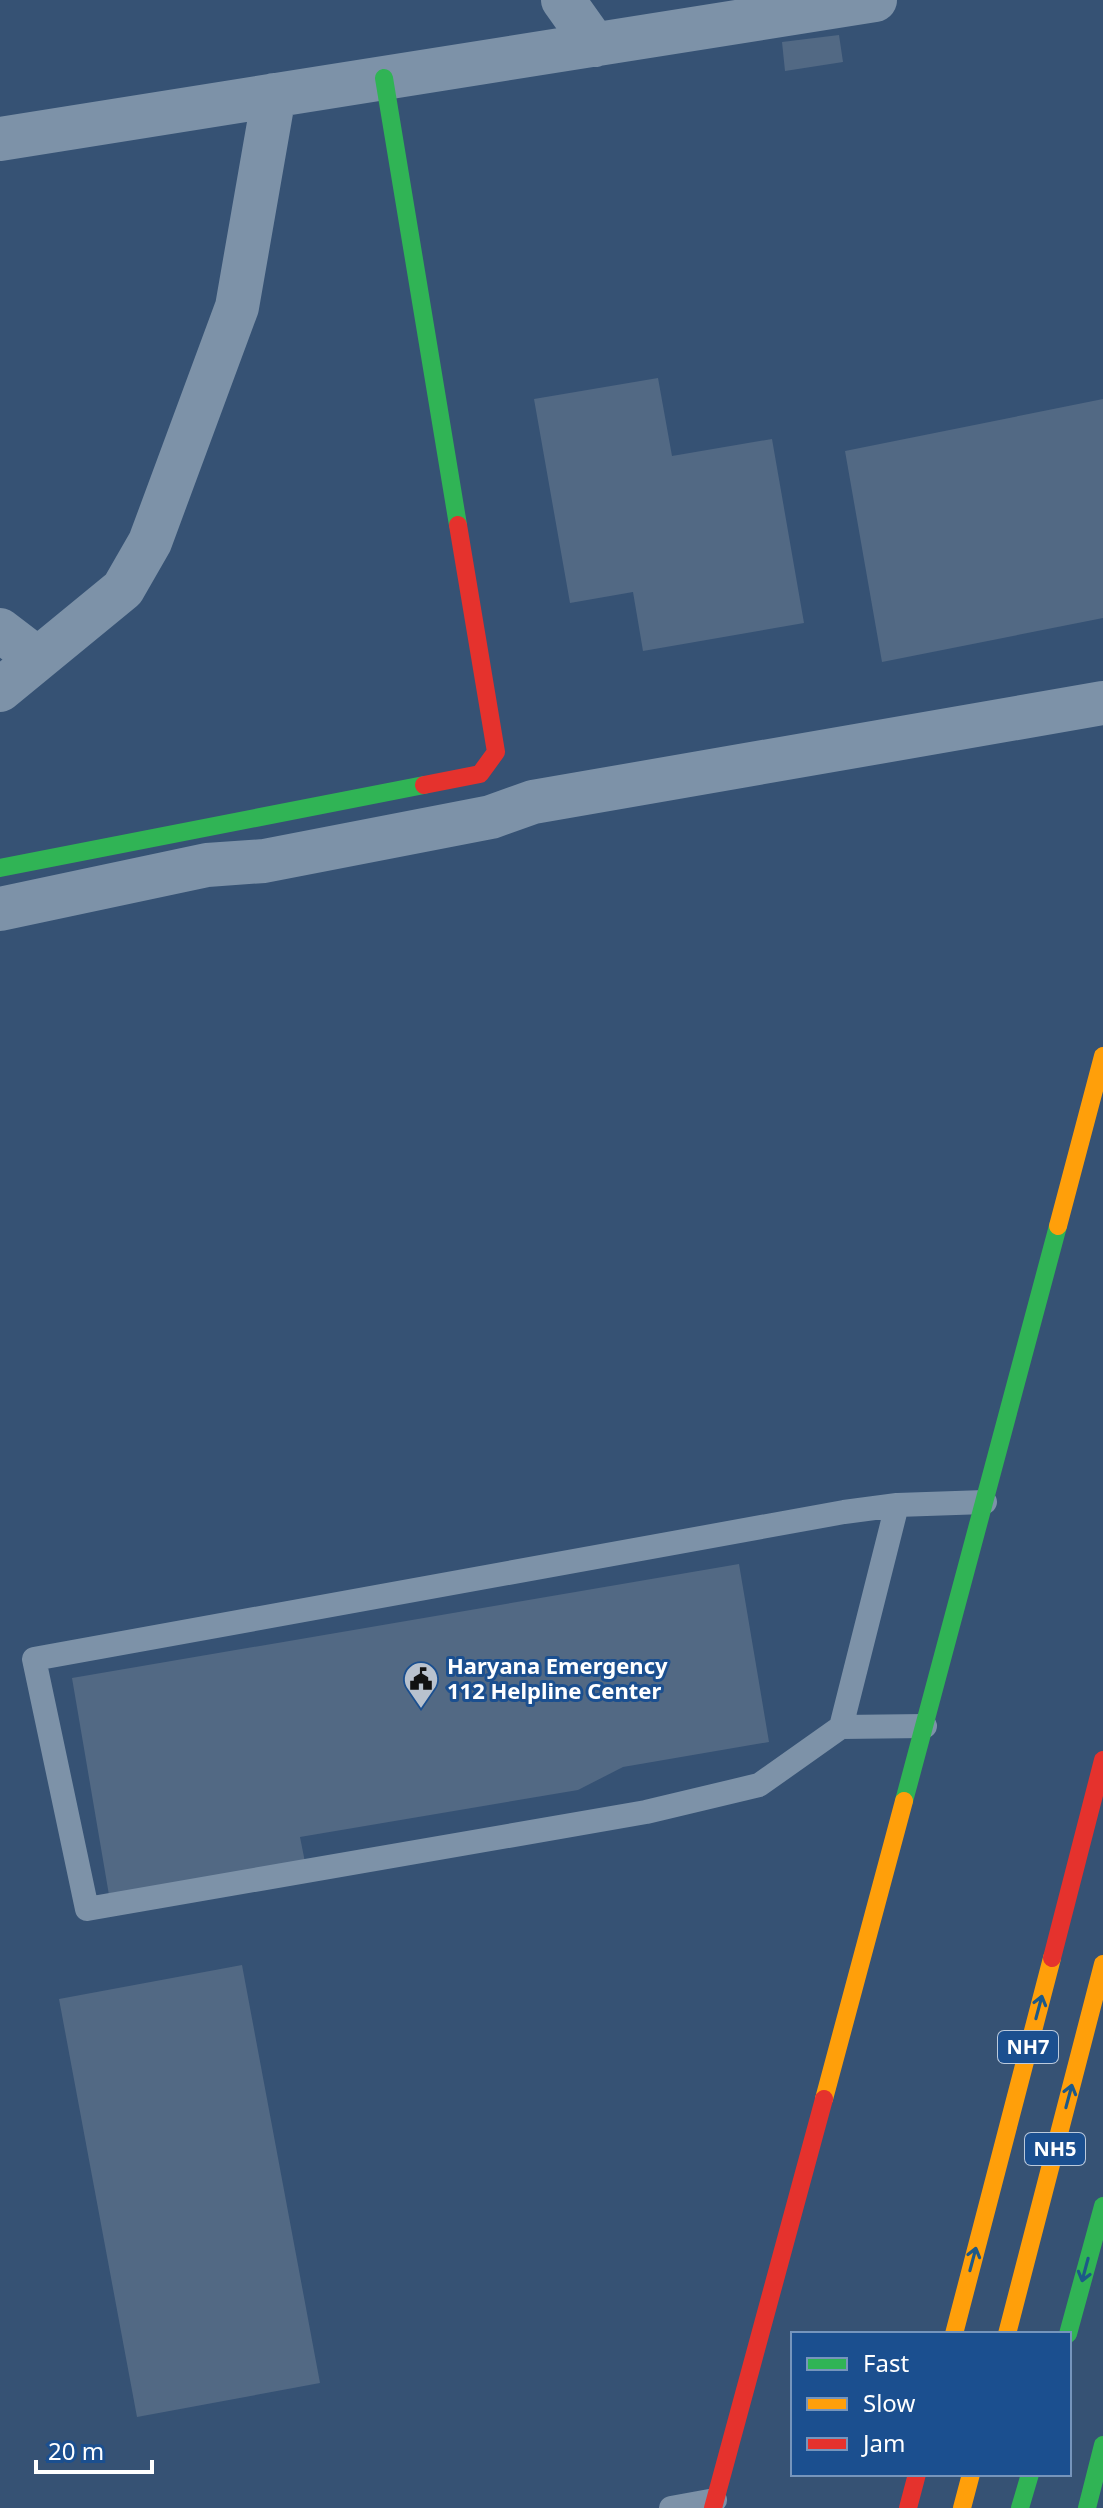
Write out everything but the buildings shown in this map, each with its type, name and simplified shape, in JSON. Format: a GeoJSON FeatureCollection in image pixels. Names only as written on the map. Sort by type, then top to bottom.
{"type":"FeatureCollection","features":[{"type":"Feature","properties":{"kind":"main road"},"geometry":{"type":"LineString","coordinates":[[0,868],[480,774],[496,752],[384,78]]}},
{"type":"Feature","properties":{"kind":"main road"},"geometry":{"type":"LineString","coordinates":[[714,2504],[1103,1056]]}},
{"type":"Feature","properties":{"kind":"main road","name":"NH7"},"geometry":{"type":"LineString","coordinates":[[955,2332],[1103,1760]]}},
{"type":"Feature","properties":{"kind":"main road","name":"NH5"},"geometry":{"type":"LineString","coordinates":[[1008,2332],[1103,1964]]}},
{"type":"Feature","properties":{"kind":"main road"},"geometry":{"type":"LineString","coordinates":[[1069,2332],[1103,2206]]}},
{"type":"Feature","properties":{"kind":"main road"},"geometry":{"type":"LineString","coordinates":[[1087,2508],[1103,2445]]}},
{"type":"Feature","properties":{"kind":"main road"},"geometry":{"type":"LineString","coordinates":[[908,2508],[916,2476]]}},
{"type":"Feature","properties":{"kind":"main road"},"geometry":{"type":"LineString","coordinates":[[962,2508],[970,2476]]}},
{"type":"Feature","properties":{"kind":"main road"},"geometry":{"type":"LineString","coordinates":[[1020,2508],[1029,2476]]}},
{"type":"Feature","properties":{"kind":"street"},"geometry":{"type":"LineString","coordinates":[[563,0],[595,45]]}},
{"type":"Feature","properties":{"kind":"street"},"geometry":{"type":"LineString","coordinates":[[0,139],[875,0]]}},
{"type":"Feature","properties":{"kind":"street"},"geometry":{"type":"LineString","coordinates":[[0,690],[123,589],[150,542],[237,307],[274,95]]}},
{"type":"Feature","properties":{"kind":"street"},"geometry":{"type":"LineString","coordinates":[[0,630],[38,659]]}},
{"type":"Feature","properties":{"kind":"street"},"geometry":{"type":"LineString","coordinates":[[0,909],[207,865],[264,861],[491,817],[533,802],[1103,703]]}},
{"type":"Feature","properties":{"kind":"lane"},"geometry":{"type":"LineString","coordinates":[[925,1726],[841,1727],[759,1785],[646,1812],[87,1909],[34,1659],[844,1512],[897,1505],[985,1502]]}},
{"type":"Feature","properties":{"kind":"lane"},"geometry":{"type":"LineString","coordinates":[[841,1727],[897,1505]]}},
{"type":"Feature","properties":{"kind":"lane"},"geometry":{"type":"LineString","coordinates":[[671,2508],[714,2504]]}},
{"type":"Feature","properties":{"kind":"traffic: fast"},"geometry":{"type":"LineString","coordinates":[[384,78],[458,525]]}},
{"type":"Feature","properties":{"kind":"traffic: fast"},"geometry":{"type":"LineString","coordinates":[[0,868],[424,785]]}},
{"type":"Feature","properties":{"kind":"traffic: fast"},"geometry":{"type":"LineString","coordinates":[[904,1801],[1058,1226]]}},
{"type":"Feature","properties":{"kind":"traffic: fast"},"geometry":{"type":"LineString","coordinates":[[1069,2332],[1103,2206]]}},
{"type":"Feature","properties":{"kind":"traffic: fast"},"geometry":{"type":"LineString","coordinates":[[1087,2508],[1103,2445]]}},
{"type":"Feature","properties":{"kind":"traffic: fast"},"geometry":{"type":"LineString","coordinates":[[1020,2508],[1029,2476]]}},
{"type":"Feature","properties":{"kind":"traffic: slow"},"geometry":{"type":"LineString","coordinates":[[1058,1226],[1103,1056]]}},
{"type":"Feature","properties":{"kind":"traffic: slow"},"geometry":{"type":"LineString","coordinates":[[824,2099],[904,1801]]}},
{"type":"Feature","properties":{"kind":"traffic: slow"},"geometry":{"type":"LineString","coordinates":[[955,2332],[1052,1958]]}},
{"type":"Feature","properties":{"kind":"traffic: slow"},"geometry":{"type":"LineString","coordinates":[[1008,2332],[1103,1964]]}},
{"type":"Feature","properties":{"kind":"traffic: slow"},"geometry":{"type":"LineString","coordinates":[[962,2508],[970,2476]]}},
{"type":"Feature","properties":{"kind":"traffic: jam"},"geometry":{"type":"LineString","coordinates":[[424,785],[480,774],[496,752],[458,525]]}},
{"type":"Feature","properties":{"kind":"traffic: jam"},"geometry":{"type":"LineString","coordinates":[[1052,1958],[1103,1760]]}},
{"type":"Feature","properties":{"kind":"traffic: jam"},"geometry":{"type":"LineString","coordinates":[[713,2508],[824,2099]]}},
{"type":"Feature","properties":{"kind":"traffic: jam"},"geometry":{"type":"LineString","coordinates":[[908,2508],[916,2476]]}},
{"type":"Feature","properties":{"kind":"place","name":"Haryana Emergency 112 Helpline Center"},"geometry":{"type":"Point","coordinates":[421,1710]}}]}
